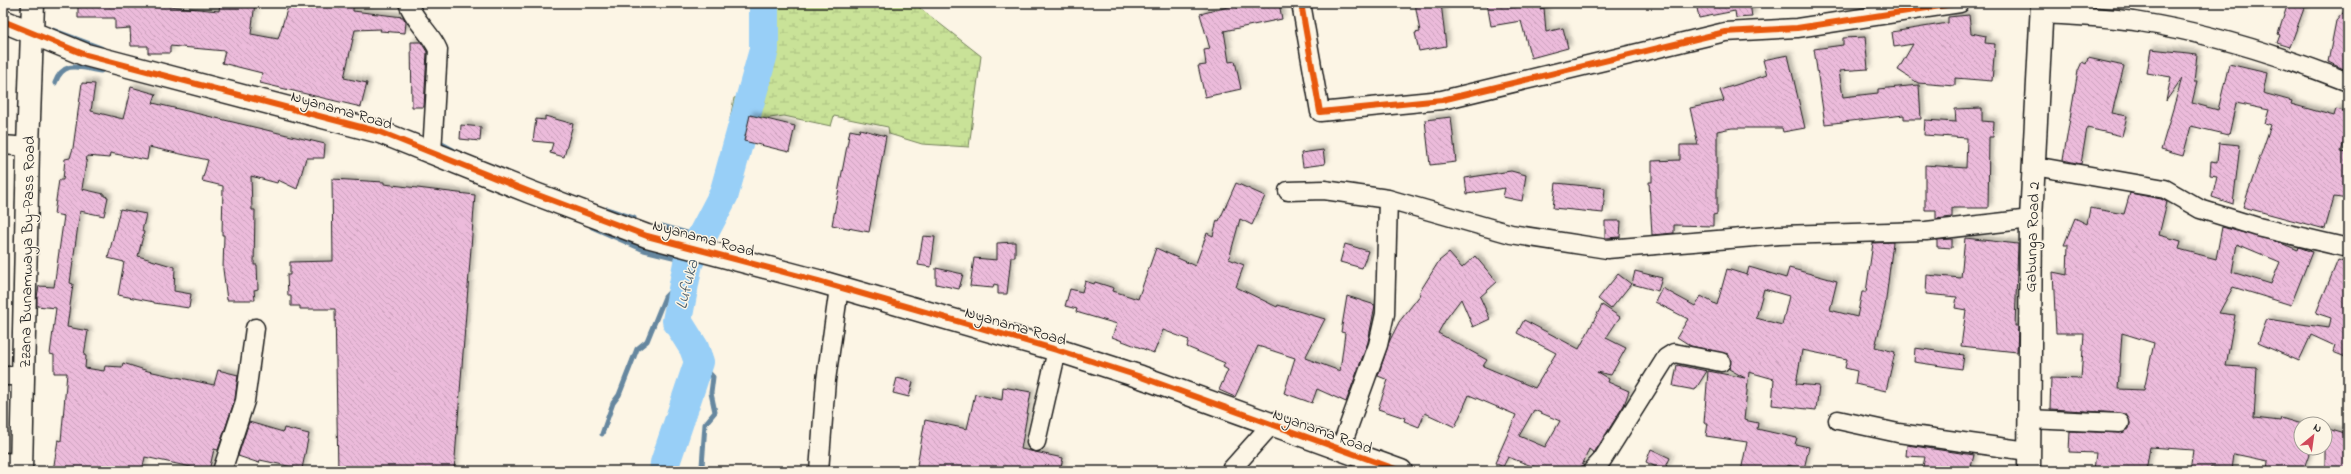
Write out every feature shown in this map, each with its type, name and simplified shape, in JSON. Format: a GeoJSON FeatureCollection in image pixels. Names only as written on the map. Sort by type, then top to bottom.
{"type":"FeatureCollection","features":[{"type":"Feature","properties":{"kind":"street","name":"Zzana Bunamwaya By-Pass Road"},"geometry":{"type":"LineString","coordinates":[[15,465],[13,376],[28,147],[33,3]]}},
{"type":"Feature","properties":{"kind":"street"},"geometry":{"type":"LineString","coordinates":[[408,3],[411,11],[434,40],[438,50],[432,153]]}},
{"type":"Feature","properties":{"kind":"street"},"geometry":{"type":"LineString","coordinates":[[1301,3],[1320,112],[1442,100],[1725,32],[1797,28],[1960,3]]}},
{"type":"Feature","properties":{"kind":"street"},"geometry":{"type":"LineString","coordinates":[[2042,8],[2174,28],[2282,59],[2348,82]]}},
{"type":"Feature","properties":{"kind":"street","name":"Gabunga Road 2"},"geometry":{"type":"LineString","coordinates":[[2028,461],[2031,219],[2042,8]]}},
{"type":"Feature","properties":{"kind":"street","name":"Nyanama Road"},"geometry":{"type":"LineString","coordinates":[[3,21],[86,55],[210,89],[316,113],[380,132],[530,192],[646,236],[839,288],[1057,350],[1141,377],[1401,471]]}},
{"type":"Feature","properties":{"kind":"street"},"geometry":{"type":"LineString","coordinates":[[3,145],[28,147]]}},
{"type":"Feature","properties":{"kind":"street"},"geometry":{"type":"LineString","coordinates":[[2034,166],[2165,189],[2207,212],[2258,227],[2348,248]]}},
{"type":"Feature","properties":{"kind":"street"},"geometry":{"type":"LineString","coordinates":[[1288,191],[1324,190],[1388,199],[1511,234],[1607,249],[1779,235],[1926,231],[2031,219]]}},
{"type":"Feature","properties":{"kind":"street"},"geometry":{"type":"LineString","coordinates":[[1340,450],[1378,346],[1385,314],[1388,199]]}},
{"type":"Feature","properties":{"kind":"street"},"geometry":{"type":"LineString","coordinates":[[819,471],[826,380],[839,288]]}},
{"type":"Feature","properties":{"kind":"street"},"geometry":{"type":"LineString","coordinates":[[222,471],[245,401],[255,328]]}},
{"type":"Feature","properties":{"kind":"street"},"geometry":{"type":"LineString","coordinates":[[1036,442],[1057,350]]}},
{"type":"Feature","properties":{"kind":"street"},"geometry":{"type":"LineString","coordinates":[[1592,471],[1602,460],[1666,358],[1674,353],[1721,362]]}},
{"type":"Feature","properties":{"kind":"street"},"geometry":{"type":"LineString","coordinates":[[2028,419],[2120,423]]}},
{"type":"Feature","properties":{"kind":"street"},"geometry":{"type":"LineString","coordinates":[[1838,420],[2028,461]]}},
{"type":"Feature","properties":{"kind":"street"},"geometry":{"type":"LineString","coordinates":[[1230,471],[1238,459],[1271,424]]}},
{"type":"Feature","properties":{"kind":"green space"},"geometry":{"type":"Polygon","coordinates":[[[770,3],[912,3],[916,5],[981,56],[969,147],[922,144],[889,134],[888,127],[834,116],[831,126],[784,116],[734,123],[730,119],[734,98],[742,96],[755,61],[770,3]]]}},
{"type":"Feature","properties":{"kind":"building"},"geometry":{"type":"Polygon","coordinates":[[[78,3],[168,3],[168,6],[219,11],[220,3],[255,3],[251,34],[278,39],[289,3],[353,3],[353,11],[403,17],[406,22],[405,33],[380,31],[381,29],[355,30],[344,78],[367,83],[361,107],[260,83],[262,73],[222,63],[225,51],[170,46],[170,53],[148,53],[148,46],[131,46],[130,28],[115,29],[115,18],[78,18],[78,3]]]}},
{"type":"Feature","properties":{"kind":"building"},"geometry":{"type":"Polygon","coordinates":[[[1262,3],[1279,3],[1282,19],[1224,31],[1229,62],[1235,61],[1241,89],[1205,97],[1198,66],[1206,65],[1204,50],[1210,49],[1200,14],[1236,5],[1237,8],[1262,3]]]}},
{"type":"Feature","properties":{"kind":"building"},"geometry":{"type":"Polygon","coordinates":[[[1415,3],[1441,3],[1446,46],[1419,51],[1415,33],[1420,32],[1415,3]]]}},
{"type":"Feature","properties":{"kind":"building"},"geometry":{"type":"Polygon","coordinates":[[[1487,3],[1509,3],[1510,8],[1539,3],[1540,9],[1544,8],[1546,32],[1563,28],[1568,48],[1531,58],[1521,21],[1491,26],[1487,3]]]}},
{"type":"Feature","properties":{"kind":"building"},"geometry":{"type":"Polygon","coordinates":[[[1696,3],[1750,3],[1752,17],[1736,18],[1735,11],[1699,18],[1696,3]]]}},
{"type":"Feature","properties":{"kind":"building"},"geometry":{"type":"Polygon","coordinates":[[[2288,3],[2306,3],[2290,47],[2277,43],[2280,35],[2278,34],[2288,3]]]}},
{"type":"Feature","properties":{"kind":"building"},"geometry":{"type":"Polygon","coordinates":[[[2348,7],[2348,71],[2328,62],[2336,21],[2348,7]]]}},
{"type":"Feature","properties":{"kind":"building"},"geometry":{"type":"Polygon","coordinates":[[[1969,15],[1971,33],[1986,36],[1985,43],[1995,44],[1992,81],[1955,78],[1955,86],[1918,83],[1898,70],[1913,44],[1894,47],[1892,32],[1948,23],[1948,17],[1969,15]]]}},
{"type":"Feature","properties":{"kind":"building"},"geometry":{"type":"Polygon","coordinates":[[[1865,37],[1868,69],[1839,71],[1843,97],[1878,93],[1878,89],[1919,85],[1921,119],[1904,119],[1904,115],[1825,124],[1814,49],[1843,45],[1843,38],[1865,37]]]}},
{"type":"Feature","properties":{"kind":"building"},"geometry":{"type":"Polygon","coordinates":[[[411,42],[421,42],[427,52],[424,107],[412,107],[411,42]]]}},
{"type":"Feature","properties":{"kind":"building"},"geometry":{"type":"Polygon","coordinates":[[[2151,49],[2197,54],[2194,82],[2197,82],[2192,103],[2218,110],[2229,64],[2267,73],[2263,93],[2292,101],[2291,104],[2334,116],[2336,109],[2348,112],[2348,127],[2341,152],[2348,153],[2348,199],[2334,197],[2325,229],[2243,207],[2271,125],[2265,123],[2269,110],[2236,103],[2229,135],[2191,126],[2183,156],[2161,150],[2182,78],[2166,101],[2171,77],[2147,73],[2151,49]]]}},
{"type":"Feature","properties":{"kind":"building"},"geometry":{"type":"Polygon","coordinates":[[[1788,55],[1805,128],[1783,132],[1782,128],[1732,128],[1717,131],[1717,214],[1713,215],[1713,226],[1674,225],[1674,233],[1652,235],[1649,182],[1652,182],[1652,161],[1680,160],[1680,145],[1698,145],[1690,108],[1724,101],[1720,90],[1767,75],[1763,60],[1788,55]]]}},
{"type":"Feature","properties":{"kind":"building"},"geometry":{"type":"Polygon","coordinates":[[[2088,58],[2124,66],[2112,113],[2127,116],[2122,136],[2087,128],[2081,164],[2063,160],[2078,71],[2082,62],[2086,64],[2088,58]]]}},
{"type":"Feature","properties":{"kind":"building"},"geometry":{"type":"Polygon","coordinates":[[[82,83],[95,84],[91,111],[123,119],[131,87],[156,94],[153,103],[325,144],[324,158],[306,158],[297,189],[278,180],[277,183],[251,176],[252,210],[255,210],[254,265],[257,265],[258,289],[254,290],[255,300],[227,300],[223,269],[223,186],[202,181],[208,160],[149,147],[147,160],[110,153],[109,158],[87,156],[82,189],[104,194],[104,196],[108,197],[104,216],[80,211],[70,283],[73,284],[67,327],[88,331],[84,355],[86,356],[85,368],[104,371],[105,366],[122,367],[123,363],[148,371],[214,385],[218,370],[238,375],[235,399],[218,450],[214,449],[209,471],[145,457],[142,471],[106,471],[85,468],[85,471],[53,471],[58,440],[61,441],[67,373],[54,373],[54,355],[50,354],[56,308],[37,306],[37,297],[39,286],[54,287],[64,216],[54,214],[59,180],[63,180],[65,159],[70,158],[73,148],[82,83]]]}},
{"type":"Feature","properties":{"kind":"building"},"geometry":{"type":"Polygon","coordinates":[[[1982,108],[1982,121],[1994,122],[1993,137],[1989,137],[1988,208],[1952,208],[1952,217],[1936,219],[1936,210],[1925,210],[1925,165],[1966,168],[1967,138],[1924,135],[1925,120],[1956,122],[1955,109],[1982,108]]]}},
{"type":"Feature","properties":{"kind":"building"},"geometry":{"type":"Polygon","coordinates":[[[750,115],[795,126],[789,152],[744,141],[750,115]]]}},
{"type":"Feature","properties":{"kind":"building"},"geometry":{"type":"Polygon","coordinates":[[[545,116],[573,124],[564,157],[550,153],[553,143],[533,141],[536,119],[545,120],[545,116]]]}},
{"type":"Feature","properties":{"kind":"building"},"geometry":{"type":"Polygon","coordinates":[[[1451,117],[1456,162],[1430,165],[1425,120],[1451,117]]]}},
{"type":"Feature","properties":{"kind":"building"},"geometry":{"type":"Polygon","coordinates":[[[461,125],[481,127],[480,141],[460,139],[461,125]]]}},
{"type":"Feature","properties":{"kind":"building"},"geometry":{"type":"Polygon","coordinates":[[[860,129],[886,136],[869,232],[832,225],[850,130],[859,132],[860,129]]]}},
{"type":"Feature","properties":{"kind":"building"},"geometry":{"type":"Polygon","coordinates":[[[2219,143],[2240,145],[2233,204],[2212,197],[2217,176],[2210,175],[2211,161],[2217,162],[2219,143]]]}},
{"type":"Feature","properties":{"kind":"building"},"geometry":{"type":"Polygon","coordinates":[[[1323,150],[1325,164],[1303,167],[1301,153],[1323,150]]]}},
{"type":"Feature","properties":{"kind":"building"},"geometry":{"type":"Polygon","coordinates":[[[1511,171],[1526,175],[1522,201],[1503,197],[1505,188],[1467,194],[1465,178],[1511,171]]]}},
{"type":"Feature","properties":{"kind":"building"},"geometry":{"type":"Polygon","coordinates":[[[332,179],[384,182],[384,184],[475,195],[454,471],[338,471],[335,309],[300,309],[300,306],[291,306],[291,296],[288,296],[287,275],[290,275],[290,262],[333,261],[332,179]]]}},
{"type":"Feature","properties":{"kind":"building"},"geometry":{"type":"Polygon","coordinates":[[[1236,183],[1265,196],[1252,225],[1240,219],[1229,259],[1244,265],[1236,287],[1277,307],[1278,305],[1325,319],[1305,358],[1340,371],[1345,333],[1341,332],[1347,296],[1375,305],[1368,342],[1346,402],[1317,389],[1312,403],[1284,393],[1295,358],[1258,346],[1235,397],[1219,390],[1228,370],[1223,367],[1225,363],[1187,347],[1189,340],[1163,330],[1154,353],[1112,337],[1117,324],[1076,312],[1077,309],[1065,306],[1070,289],[1082,292],[1085,281],[1094,284],[1095,282],[1114,288],[1113,291],[1138,299],[1156,248],[1195,266],[1207,233],[1213,236],[1217,220],[1219,221],[1236,183]]]}},
{"type":"Feature","properties":{"kind":"building"},"geometry":{"type":"Polygon","coordinates":[[[1556,183],[1605,188],[1603,213],[1553,208],[1556,183]]]}},
{"type":"Feature","properties":{"kind":"building"},"geometry":{"type":"Polygon","coordinates":[[[2130,193],[2161,199],[2167,202],[2159,235],[2181,241],[2179,249],[2216,259],[2222,227],[2278,242],[2298,250],[2299,247],[2312,252],[2291,305],[2233,287],[2219,313],[2235,315],[2226,366],[2257,368],[2254,418],[2280,421],[2281,418],[2293,422],[2293,456],[2308,456],[2303,471],[2267,471],[2268,461],[2234,454],[2232,470],[2211,467],[2210,471],[2190,471],[2193,450],[2150,447],[2146,471],[2103,471],[2094,470],[2096,453],[2069,452],[2070,431],[2120,433],[2129,429],[2130,423],[2126,414],[2050,409],[2051,378],[2081,379],[2084,333],[2056,333],[2053,272],[2067,275],[2068,245],[2064,245],[2075,218],[2087,224],[2090,208],[2124,214],[2130,193]],[[2237,244],[2232,272],[2271,284],[2280,262],[2237,244]],[[2122,333],[2118,389],[2144,390],[2154,343],[2122,333]]]}},
{"type":"Feature","properties":{"kind":"building"},"geometry":{"type":"Polygon","coordinates":[[[120,209],[146,214],[142,231],[144,232],[138,256],[175,267],[174,291],[191,294],[189,308],[154,303],[118,295],[124,262],[108,258],[120,209]]]}},
{"type":"Feature","properties":{"kind":"building"},"geometry":{"type":"Polygon","coordinates":[[[1605,221],[1621,221],[1620,237],[1605,238],[1605,221]]]}},
{"type":"Feature","properties":{"kind":"building"},"geometry":{"type":"Polygon","coordinates":[[[923,236],[935,237],[931,267],[918,265],[923,236]]]}},
{"type":"Feature","properties":{"kind":"building"},"geometry":{"type":"Polygon","coordinates":[[[1965,238],[2018,244],[2015,326],[2018,326],[2017,352],[1961,346],[1966,310],[1955,308],[1957,297],[1926,294],[1927,275],[1961,278],[1965,238]]]}},
{"type":"Feature","properties":{"kind":"building"},"geometry":{"type":"Polygon","coordinates":[[[1952,239],[1952,248],[1937,247],[1937,240],[1952,239]]]}},
{"type":"Feature","properties":{"kind":"building"},"geometry":{"type":"Polygon","coordinates":[[[1015,242],[1015,257],[1011,257],[1007,294],[998,294],[998,285],[994,284],[993,288],[970,286],[974,258],[997,260],[997,243],[1015,242]]]}},
{"type":"Feature","properties":{"kind":"building"},"geometry":{"type":"Polygon","coordinates":[[[1893,242],[1885,307],[1875,347],[1895,352],[1886,391],[1855,384],[1857,371],[1845,368],[1847,359],[1802,350],[1796,384],[1819,386],[1816,410],[1772,405],[1774,379],[1749,372],[1744,420],[1758,423],[1757,429],[1797,438],[1795,444],[1809,447],[1804,469],[1787,465],[1785,471],[1741,471],[1747,442],[1706,436],[1708,423],[1704,423],[1708,371],[1745,378],[1729,369],[1731,359],[1728,354],[1691,346],[1677,337],[1688,319],[1655,302],[1662,288],[1695,306],[1701,296],[1717,305],[1727,269],[1747,275],[1749,267],[1786,278],[1789,268],[1837,281],[1830,310],[1857,317],[1862,292],[1866,292],[1873,243],[1893,242]],[[1764,289],[1756,318],[1782,325],[1789,296],[1764,289]]]}},
{"type":"Feature","properties":{"kind":"building"},"geometry":{"type":"Polygon","coordinates":[[[1345,244],[1368,251],[1362,268],[1340,262],[1345,244]]]}},
{"type":"Feature","properties":{"kind":"building"},"geometry":{"type":"Polygon","coordinates":[[[1449,253],[1462,268],[1475,256],[1497,282],[1480,297],[1490,319],[1473,327],[1461,299],[1446,319],[1438,333],[1487,360],[1483,366],[1535,388],[1556,353],[1517,333],[1524,320],[1579,349],[1602,305],[1620,317],[1606,338],[1626,348],[1611,375],[1597,372],[1609,379],[1608,382],[1629,391],[1624,405],[1594,453],[1589,449],[1580,471],[1545,471],[1508,457],[1503,467],[1495,463],[1516,415],[1469,395],[1455,427],[1425,413],[1419,427],[1404,421],[1405,418],[1378,409],[1388,380],[1378,376],[1389,342],[1399,322],[1421,294],[1419,293],[1439,261],[1449,253]],[[1534,410],[1519,436],[1545,447],[1560,421],[1534,410]]]}},
{"type":"Feature","properties":{"kind":"building"},"geometry":{"type":"Polygon","coordinates":[[[2338,260],[2348,264],[2348,358],[2333,352],[2335,346],[2311,335],[2299,361],[2258,343],[2267,319],[2329,328],[2331,318],[2316,313],[2338,260]]]}},
{"type":"Feature","properties":{"kind":"building"},"geometry":{"type":"Polygon","coordinates":[[[936,268],[963,274],[959,289],[936,284],[936,268]]]}},
{"type":"Feature","properties":{"kind":"building"},"geometry":{"type":"Polygon","coordinates":[[[1635,271],[1662,278],[1658,291],[1632,284],[1635,271]]]}},
{"type":"Feature","properties":{"kind":"building"},"geometry":{"type":"Polygon","coordinates":[[[1618,274],[1631,284],[1611,309],[1598,299],[1618,274]]]}},
{"type":"Feature","properties":{"kind":"building"},"geometry":{"type":"Polygon","coordinates":[[[1915,348],[1964,355],[1962,369],[1914,362],[1915,348]]]}},
{"type":"Feature","properties":{"kind":"building"},"geometry":{"type":"Polygon","coordinates":[[[1677,365],[1707,371],[1695,390],[1673,386],[1677,365]]]}},
{"type":"Feature","properties":{"kind":"building"},"geometry":{"type":"Polygon","coordinates":[[[897,378],[913,382],[909,397],[893,393],[897,378]]]}},
{"type":"Feature","properties":{"kind":"building"},"geometry":{"type":"Polygon","coordinates":[[[1003,387],[1031,392],[1021,449],[1063,458],[1060,471],[916,471],[925,420],[967,429],[975,394],[1002,400],[1003,387]]]}},
{"type":"Feature","properties":{"kind":"building"},"geometry":{"type":"Polygon","coordinates":[[[249,422],[283,432],[284,428],[309,434],[302,469],[260,460],[259,463],[238,456],[249,422]]]}},
{"type":"Feature","properties":{"kind":"building"},"geometry":{"type":"Polygon","coordinates":[[[2333,430],[2348,435],[2348,471],[2325,469],[2325,456],[2333,456],[2333,430]]]}},
{"type":"Feature","properties":{"kind":"building"},"geometry":{"type":"Polygon","coordinates":[[[1907,445],[1974,455],[1970,471],[1922,471],[1925,457],[1906,456],[1907,445]]]}},
{"type":"Feature","properties":{"kind":"building"},"geometry":{"type":"Polygon","coordinates":[[[1651,449],[1670,458],[1664,471],[1646,462],[1651,449]]]}},
{"type":"Feature","properties":{"kind":"waterway","name":"Lufuka"},"geometry":{"type":"LineString","coordinates":[[664,471],[665,463],[699,362],[694,348],[677,321],[688,263],[724,194],[764,50],[764,3]]}},
{"type":"Feature","properties":{"kind":"waterway"},"geometry":{"type":"LineString","coordinates":[[50,29],[101,48]]}},
{"type":"Feature","properties":{"kind":"waterway"},"geometry":{"type":"LineString","coordinates":[[55,83],[59,75],[68,68],[80,67],[101,71]]}},
{"type":"Feature","properties":{"kind":"waterway"},"geometry":{"type":"LineString","coordinates":[[440,143],[453,150]]}},
{"type":"Feature","properties":{"kind":"waterway"},"geometry":{"type":"LineString","coordinates":[[607,209],[634,218]]}},
{"type":"Feature","properties":{"kind":"waterway"},"geometry":{"type":"LineString","coordinates":[[662,226],[701,237]]}},
{"type":"Feature","properties":{"kind":"waterway"},"geometry":{"type":"LineString","coordinates":[[592,227],[644,250],[677,258],[688,263]]}},
{"type":"Feature","properties":{"kind":"waterway"},"geometry":{"type":"LineString","coordinates":[[602,434],[613,403],[619,395],[637,349],[647,341],[665,297],[687,274]]}},
{"type":"Feature","properties":{"kind":"waterway"},"geometry":{"type":"LineString","coordinates":[[699,362],[713,377],[711,393],[715,412],[705,424],[702,466],[704,471]]}},
{"type":"Feature","properties":{"kind":"cycle path"},"geometry":{"type":"LineString","coordinates":[[1301,3],[1320,112],[1442,100],[1725,32],[1797,28],[1960,3]]}},
{"type":"Feature","properties":{"kind":"cycle path"},"geometry":{"type":"LineString","coordinates":[[3,21],[86,55],[380,132],[530,192],[647,236],[818,281],[1057,350],[1141,377],[1401,471]]}}]}
